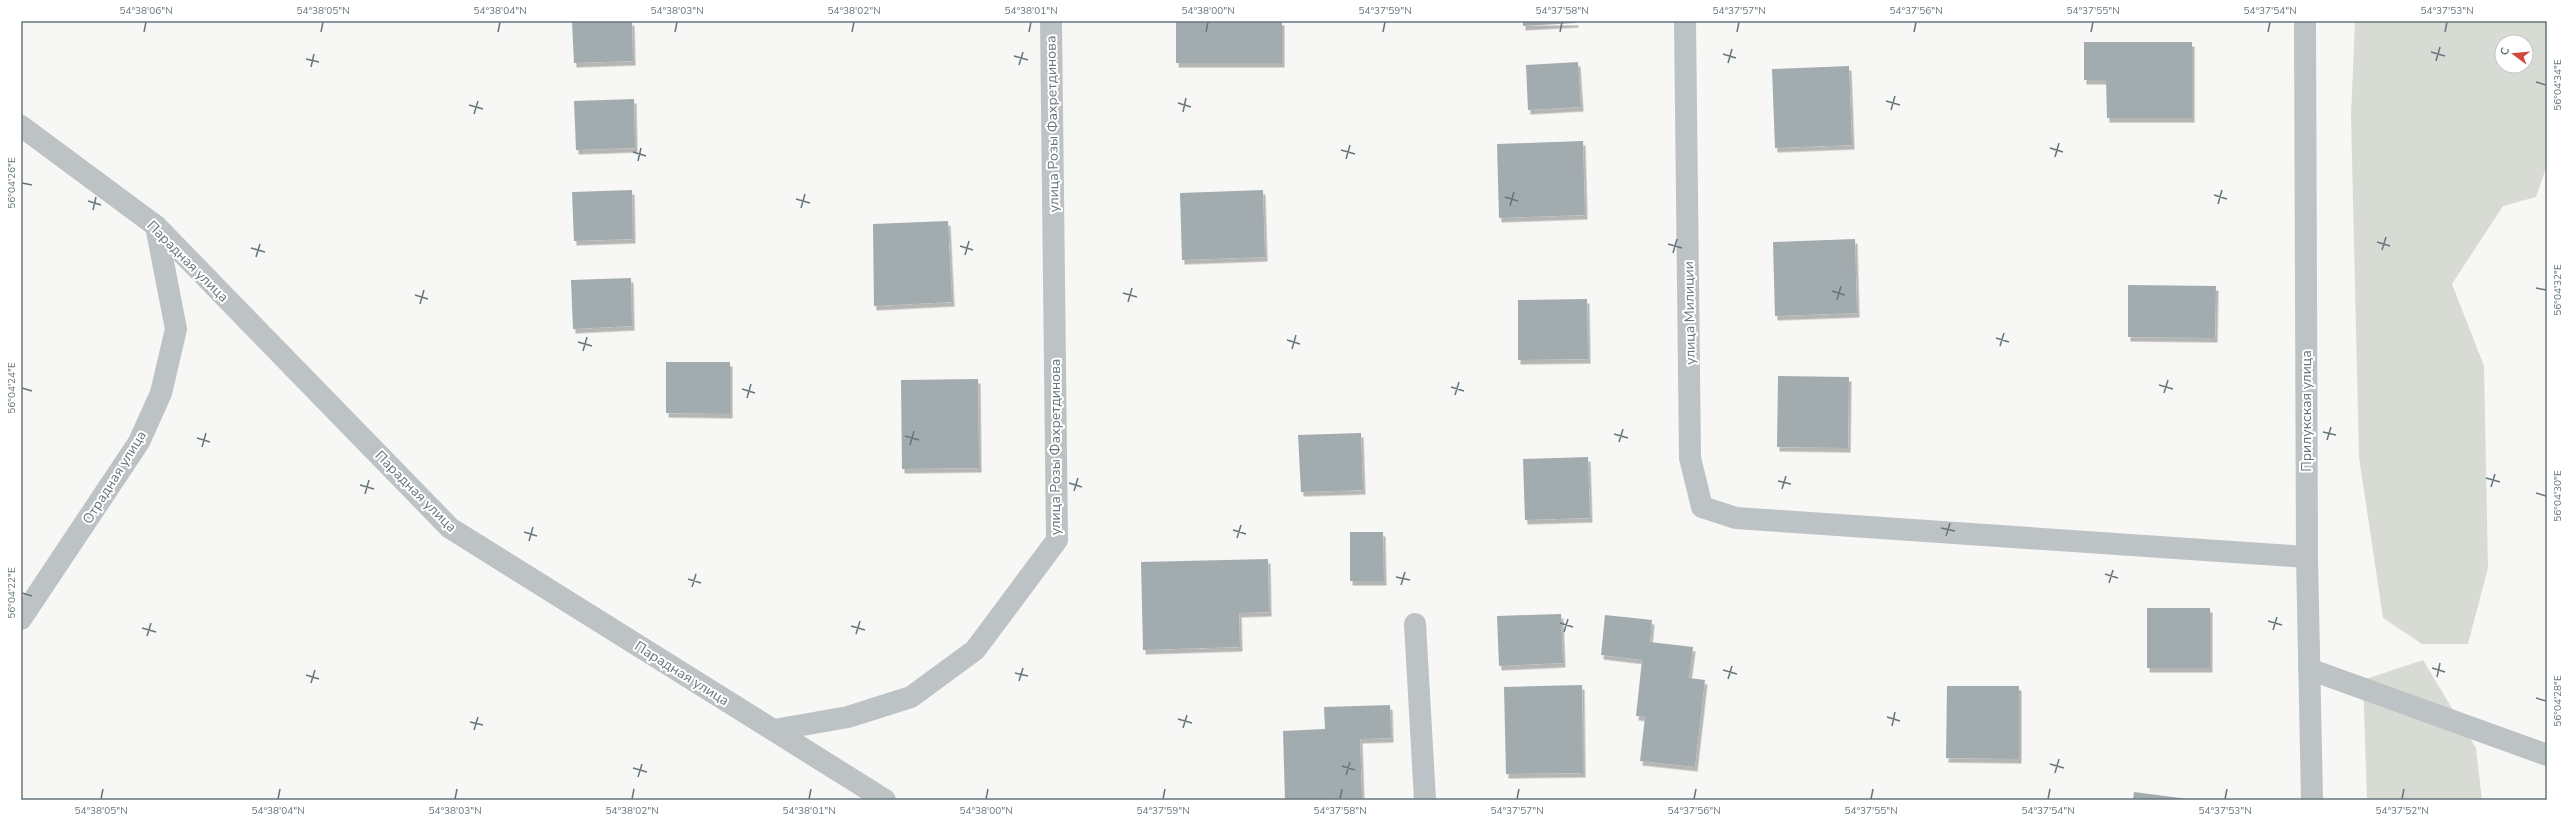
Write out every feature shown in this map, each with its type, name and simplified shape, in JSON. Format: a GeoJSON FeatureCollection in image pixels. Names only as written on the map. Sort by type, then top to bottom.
{"type":"FeatureCollection","features":[{"type":"Feature","properties":{"kind":"street","name":"улица Розы Фахретдинова"},"geometry":{"type":"LineString","coordinates":[[774,730],[848,717],[911,697],[975,650],[1057,540],[1051,21]]}},
{"type":"Feature","properties":{"kind":"street","name":"улица Милиции"},"geometry":{"type":"LineString","coordinates":[[1686,21],[1690,458],[1702,507],[1736,518],[2307,557]]}},
{"type":"Feature","properties":{"kind":"street","name":"Прилукская улица"},"geometry":{"type":"LineString","coordinates":[[2305,21],[2307,557],[2312,800]]}},
{"type":"Feature","properties":{"kind":"street","name":"Парадная улица"},"geometry":{"type":"LineString","coordinates":[[21,126],[156,226],[450,528],[885,800]]}},
{"type":"Feature","properties":{"kind":"street","name":"Отрадная улица"},"geometry":{"type":"LineString","coordinates":[[21,619],[139,442],[161,393],[176,329],[156,226]]}},
{"type":"Feature","properties":{"kind":"street"},"geometry":{"type":"LineString","coordinates":[[1415,624],[1425,800]]}},
{"type":"Feature","properties":{"kind":"street"},"geometry":{"type":"LineString","coordinates":[[2309,669],[2547,755]]}},
{"type":"Feature","properties":{"kind":"shaded area"},"geometry":{"type":"Polygon","coordinates":[[[2355,21],[2547,21],[2547,165],[2536,197],[2503,206],[2452,284],[2484,366],[2488,568],[2468,644],[2422,644],[2383,618],[2359,457],[2351,116],[2355,21]]]}},
{"type":"Feature","properties":{"kind":"shaded area"},"geometry":{"type":"Polygon","coordinates":[[[2423,660],[2476,748],[2482,800],[2367,800],[2363,680],[2423,660]]]}},
{"type":"Feature","properties":{"kind":"building"},"geometry":{"type":"Polygon","coordinates":[[[572,21],[632,21],[633,61],[574,63],[572,21]]]}},
{"type":"Feature","properties":{"kind":"building"},"geometry":{"type":"Polygon","coordinates":[[[1176,21],[1282,21],[1282,63],[1176,63],[1176,21]]]}},
{"type":"Feature","properties":{"kind":"building"},"geometry":{"type":"Polygon","coordinates":[[[1523,21],[1576,21],[1576,23],[1523,26],[1523,21]]]}},
{"type":"Feature","properties":{"kind":"building"},"geometry":{"type":"Polygon","coordinates":[[[2084,42],[2192,42],[2192,118],[2107,118],[2106,80],[2084,80],[2084,42]]]}},
{"type":"Feature","properties":{"kind":"building"},"geometry":{"type":"Polygon","coordinates":[[[1578,62],[1581,107],[1528,110],[1526,65],[1578,62]]]}},
{"type":"Feature","properties":{"kind":"building"},"geometry":{"type":"Polygon","coordinates":[[[1849,66],[1852,145],[1775,148],[1772,69],[1849,66]]]}},
{"type":"Feature","properties":{"kind":"building"},"geometry":{"type":"Polygon","coordinates":[[[634,99],[635,148],[576,150],[574,101],[634,99]]]}},
{"type":"Feature","properties":{"kind":"building"},"geometry":{"type":"Polygon","coordinates":[[[1583,141],[1585,215],[1499,218],[1497,144],[1583,141]]]}},
{"type":"Feature","properties":{"kind":"building"},"geometry":{"type":"Polygon","coordinates":[[[632,190],[633,239],[574,241],[572,192],[632,190]]]}},
{"type":"Feature","properties":{"kind":"building"},"geometry":{"type":"Polygon","coordinates":[[[1263,190],[1265,257],[1182,260],[1180,193],[1263,190]]]}},
{"type":"Feature","properties":{"kind":"building"},"geometry":{"type":"Polygon","coordinates":[[[948,221],[952,302],[874,306],[873,224],[948,221]]]}},
{"type":"Feature","properties":{"kind":"building"},"geometry":{"type":"Polygon","coordinates":[[[1855,239],[1857,313],[1775,316],[1773,242],[1855,239]]]}},
{"type":"Feature","properties":{"kind":"building"},"geometry":{"type":"Polygon","coordinates":[[[631,278],[632,326],[573,329],[571,280],[631,278]]]}},
{"type":"Feature","properties":{"kind":"building"},"geometry":{"type":"Polygon","coordinates":[[[2128,285],[2216,286],[2215,338],[2128,337],[2128,285]]]}},
{"type":"Feature","properties":{"kind":"building"},"geometry":{"type":"Polygon","coordinates":[[[1587,299],[1588,359],[1518,360],[1518,300],[1587,299]]]}},
{"type":"Feature","properties":{"kind":"building"},"geometry":{"type":"Polygon","coordinates":[[[666,362],[730,362],[730,414],[666,413],[666,362]]]}},
{"type":"Feature","properties":{"kind":"building"},"geometry":{"type":"Polygon","coordinates":[[[1778,376],[1849,377],[1848,448],[1777,447],[1778,376]]]}},
{"type":"Feature","properties":{"kind":"building"},"geometry":{"type":"Polygon","coordinates":[[[978,379],[979,468],[902,469],[901,380],[978,379]]]}},
{"type":"Feature","properties":{"kind":"building"},"geometry":{"type":"Polygon","coordinates":[[[1361,433],[1363,490],[1301,492],[1298,435],[1361,433]]]}},
{"type":"Feature","properties":{"kind":"building"},"geometry":{"type":"Polygon","coordinates":[[[1588,457],[1590,518],[1525,520],[1523,459],[1588,457]]]}},
{"type":"Feature","properties":{"kind":"building"},"geometry":{"type":"Polygon","coordinates":[[[1350,532],[1383,532],[1384,581],[1350,581],[1350,532]]]}},
{"type":"Feature","properties":{"kind":"building"},"geometry":{"type":"Polygon","coordinates":[[[1268,559],[1269,612],[1239,613],[1240,647],[1143,650],[1141,562],[1268,559]]]}},
{"type":"Feature","properties":{"kind":"building"},"geometry":{"type":"Polygon","coordinates":[[[2147,608],[2210,608],[2210,668],[2147,668],[2147,608]]]}},
{"type":"Feature","properties":{"kind":"building"},"geometry":{"type":"Polygon","coordinates":[[[1561,614],[1563,663],[1499,666],[1497,616],[1561,614]]]}},
{"type":"Feature","properties":{"kind":"building"},"geometry":{"type":"Polygon","coordinates":[[[1605,615],[1652,620],[1650,642],[1693,647],[1689,678],[1705,680],[1695,767],[1640,761],[1645,717],[1636,716],[1642,660],[1601,655],[1605,615]]]}},
{"type":"Feature","properties":{"kind":"building"},"geometry":{"type":"Polygon","coordinates":[[[1582,685],[1583,773],[1506,774],[1504,687],[1582,685]]]}},
{"type":"Feature","properties":{"kind":"building"},"geometry":{"type":"Polygon","coordinates":[[[1947,686],[2019,686],[2019,759],[1946,758],[1947,686]]]}},
{"type":"Feature","properties":{"kind":"building"},"geometry":{"type":"Polygon","coordinates":[[[1390,705],[1391,738],[1360,739],[1362,798],[1285,800],[1283,731],[1325,729],[1324,707],[1390,705]]]}},
{"type":"Feature","properties":{"kind":"building"},"geometry":{"type":"Polygon","coordinates":[[[2134,792],[2188,799],[2188,800],[2133,800],[2134,792]]]}}]}
